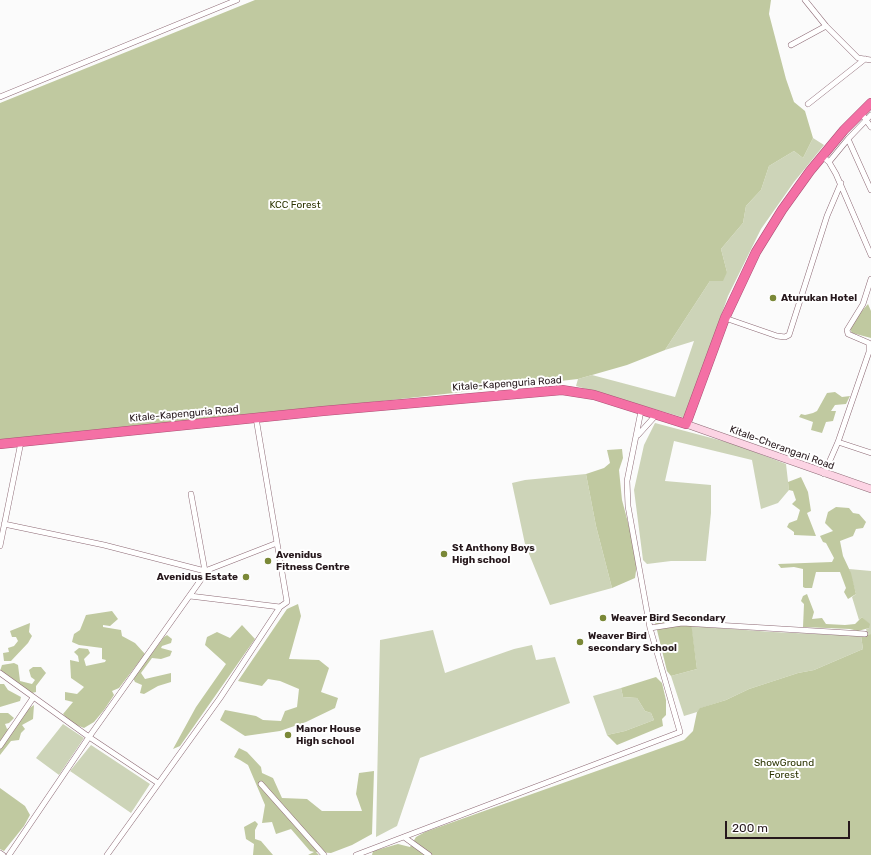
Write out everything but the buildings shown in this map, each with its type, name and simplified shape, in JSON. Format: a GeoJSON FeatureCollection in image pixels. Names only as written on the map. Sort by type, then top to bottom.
{"type":"FeatureCollection","features":[{"type":"Feature","properties":{"kind":"highway"},"geometry":{"type":"LineString","coordinates":[[686,424],[725,318],[745,272],[769,230],[796,188],[826,159],[844,130],[866,116],[871,103]]}},
{"type":"Feature","properties":{"kind":"highway","name":"Kitale-Kapenguria Road"},"geometry":{"type":"LineString","coordinates":[[0,444],[493,395],[562,390],[594,395],[656,416],[686,424]]}},
{"type":"Feature","properties":{"kind":"main road","name":"Kitale-Cherangani Road"},"geometry":{"type":"LineString","coordinates":[[686,424],[824,474],[871,489]]}},
{"type":"Feature","properties":{"kind":"street"},"geometry":{"type":"LineString","coordinates":[[0,97],[237,0]]}},
{"type":"Feature","properties":{"kind":"street"},"geometry":{"type":"LineString","coordinates":[[805,0],[826,26],[858,58],[871,60]]}},
{"type":"Feature","properties":{"kind":"street"},"geometry":{"type":"LineString","coordinates":[[791,45],[826,26]]}},
{"type":"Feature","properties":{"kind":"street"},"geometry":{"type":"LineString","coordinates":[[808,104],[864,59]]}},
{"type":"Feature","properties":{"kind":"street"},"geometry":{"type":"LineString","coordinates":[[871,127],[866,116],[848,139],[826,159],[841,183],[869,243],[871,255]]}},
{"type":"Feature","properties":{"kind":"street"},"geometry":{"type":"LineString","coordinates":[[848,139],[871,190]]}},
{"type":"Feature","properties":{"kind":"street"},"geometry":{"type":"LineString","coordinates":[[725,318],[777,336],[785,337],[789,335],[827,216],[841,183]]}},
{"type":"Feature","properties":{"kind":"street"},"geometry":{"type":"LineString","coordinates":[[824,474],[838,442],[870,348],[868,343],[848,334],[848,330],[863,304],[871,279]]}},
{"type":"Feature","properties":{"kind":"street"},"geometry":{"type":"LineString","coordinates":[[356,855],[680,732],[650,628],[628,506],[627,481],[637,437],[641,410]]}},
{"type":"Feature","properties":{"kind":"street"},"geometry":{"type":"LineString","coordinates":[[637,437],[656,416]]}},
{"type":"Feature","properties":{"kind":"street"},"geometry":{"type":"LineString","coordinates":[[107,855],[220,698],[280,607],[287,602],[256,418]]}},
{"type":"Feature","properties":{"kind":"street"},"geometry":{"type":"LineString","coordinates":[[0,546],[21,442]]}},
{"type":"Feature","properties":{"kind":"street"},"geometry":{"type":"LineString","coordinates":[[838,442],[871,453]]}},
{"type":"Feature","properties":{"kind":"street"},"geometry":{"type":"LineString","coordinates":[[9,855],[89,737],[190,596],[205,571],[190,494]]}},
{"type":"Feature","properties":{"kind":"street"},"geometry":{"type":"LineString","coordinates":[[4,524],[104,545],[205,571],[277,543]]}},
{"type":"Feature","properties":{"kind":"street"},"geometry":{"type":"LineString","coordinates":[[190,596],[280,607]]}},
{"type":"Feature","properties":{"kind":"street"},"geometry":{"type":"LineString","coordinates":[[650,628],[682,623],[865,634]]}},
{"type":"Feature","properties":{"kind":"street"},"geometry":{"type":"LineString","coordinates":[[0,673],[89,737],[158,783]]}},
{"type":"Feature","properties":{"kind":"street"},"geometry":{"type":"LineString","coordinates":[[0,746],[33,698]]}},
{"type":"Feature","properties":{"kind":"street"},"geometry":{"type":"LineString","coordinates":[[261,784],[324,855]]}},
{"type":"Feature","properties":{"kind":"street"},"geometry":{"type":"LineString","coordinates":[[404,837],[429,855]]}},
{"type":"Feature","properties":{"kind":"green space","name":"KCC Forest"},"geometry":{"type":"Polygon","coordinates":[[[255,0],[771,0],[769,14],[786,79],[794,102],[805,111],[813,138],[803,158],[794,151],[769,166],[761,190],[746,206],[743,223],[721,249],[727,272],[723,281],[710,281],[665,350],[627,365],[578,379],[0,444],[0,103],[255,0]]]}},
{"type":"Feature","properties":{"kind":"green space"},"geometry":{"type":"Polygon","coordinates":[[[813,138],[824,145],[794,182],[761,229],[728,296],[685,418],[576,386],[578,379],[592,375],[675,397],[694,341],[665,350],[710,281],[727,272],[721,249],[743,223],[746,206],[761,190],[769,166],[794,151],[803,158],[813,138]]]}},
{"type":"Feature","properties":{"kind":"green space"},"geometry":{"type":"Polygon","coordinates":[[[868,304],[871,311],[871,338],[852,333],[850,329],[860,313],[868,304]]]}},
{"type":"Feature","properties":{"kind":"green space"},"geometry":{"type":"Polygon","coordinates":[[[835,392],[842,397],[850,396],[846,404],[835,405],[831,411],[836,411],[833,421],[826,422],[822,433],[811,430],[813,422],[799,417],[801,414],[805,415],[817,411],[827,393],[835,392]]]}},
{"type":"Feature","properties":{"kind":"green space"},"geometry":{"type":"Polygon","coordinates":[[[655,423],[734,444],[786,464],[789,490],[778,503],[761,509],[752,460],[674,441],[665,481],[711,485],[711,513],[706,561],[671,561],[647,564],[643,560],[634,490],[644,445],[655,423]]]}},
{"type":"Feature","properties":{"kind":"green space"},"geometry":{"type":"Polygon","coordinates":[[[622,449],[623,458],[619,470],[622,500],[637,564],[635,578],[612,588],[596,526],[586,474],[604,468],[610,463],[607,450],[622,449]]]}},
{"type":"Feature","properties":{"kind":"green space"},"geometry":{"type":"Polygon","coordinates":[[[586,474],[596,526],[612,588],[550,605],[525,544],[512,483],[525,480],[586,474]]]}},
{"type":"Feature","properties":{"kind":"green space"},"geometry":{"type":"Polygon","coordinates":[[[801,477],[808,492],[811,511],[807,513],[816,536],[794,535],[794,532],[787,527],[789,523],[797,520],[800,510],[792,504],[796,500],[793,491],[789,490],[788,482],[801,477]]]}},
{"type":"Feature","properties":{"kind":"green space"},"geometry":{"type":"Polygon","coordinates":[[[836,507],[849,508],[853,513],[859,514],[866,522],[863,528],[856,529],[853,536],[840,541],[843,556],[851,573],[856,594],[848,599],[844,592],[846,588],[840,572],[816,572],[812,588],[805,588],[803,587],[803,569],[794,567],[781,568],[778,564],[832,562],[834,558],[826,543],[823,542],[820,536],[833,531],[825,523],[828,512],[836,507]]]}},
{"type":"Feature","properties":{"kind":"green space"},"geometry":{"type":"Polygon","coordinates":[[[849,569],[871,571],[871,634],[868,635],[866,629],[869,628],[869,624],[862,617],[859,620],[852,597],[856,594],[849,569]]]}},
{"type":"Feature","properties":{"kind":"green space"},"geometry":{"type":"Polygon","coordinates":[[[807,594],[814,612],[812,619],[822,618],[826,624],[845,625],[855,624],[862,617],[870,624],[869,628],[858,631],[850,629],[803,627],[804,604],[801,601],[803,596],[807,594]]]}},
{"type":"Feature","properties":{"kind":"green space"},"geometry":{"type":"Polygon","coordinates":[[[298,604],[301,616],[289,659],[319,660],[329,668],[321,692],[338,698],[335,708],[306,722],[280,731],[245,736],[220,720],[225,710],[256,716],[263,720],[281,721],[285,711],[297,707],[299,689],[280,681],[268,679],[262,686],[238,681],[287,609],[298,604]]]}},
{"type":"Feature","properties":{"kind":"green space"},"geometry":{"type":"Polygon","coordinates":[[[112,611],[118,619],[110,626],[103,625],[103,627],[121,630],[122,636],[135,643],[145,654],[119,688],[112,691],[114,695],[104,710],[94,722],[84,728],[71,723],[63,714],[73,702],[65,700],[65,692],[77,694],[84,687],[71,678],[70,660],[79,662],[78,656],[74,652],[79,648],[88,649],[90,653],[84,659],[86,666],[105,662],[106,660],[102,659],[102,648],[79,645],[72,642],[74,634],[80,630],[86,615],[112,611]]]}},
{"type":"Feature","properties":{"kind":"green space"},"geometry":{"type":"Polygon","coordinates":[[[690,614],[697,669],[671,676],[667,671],[655,622],[690,614]]]}},
{"type":"Feature","properties":{"kind":"green space"},"geometry":{"type":"Polygon","coordinates":[[[30,623],[29,632],[32,636],[28,643],[11,661],[4,661],[3,653],[9,652],[8,648],[14,646],[18,641],[16,637],[12,637],[10,631],[30,623]]]}},
{"type":"Feature","properties":{"kind":"green space"},"geometry":{"type":"Polygon","coordinates":[[[242,625],[255,639],[180,746],[173,749],[196,707],[226,664],[205,645],[207,637],[217,632],[230,638],[242,625]]]}},
{"type":"Feature","properties":{"kind":"green space"},"geometry":{"type":"Polygon","coordinates":[[[691,626],[861,636],[863,649],[814,670],[798,673],[749,689],[726,700],[701,708],[697,712],[684,716],[671,676],[697,669],[691,626]]]}},
{"type":"Feature","properties":{"kind":"green space"},"geometry":{"type":"Polygon","coordinates":[[[433,630],[445,673],[514,649],[532,645],[536,660],[555,657],[570,703],[420,758],[397,826],[376,837],[380,640],[433,630]]]}},
{"type":"Feature","properties":{"kind":"green space","name":"ShowGround Forest"},"geometry":{"type":"Polygon","coordinates":[[[871,634],[871,855],[372,855],[373,851],[398,844],[410,847],[416,837],[425,832],[684,740],[693,731],[697,712],[700,708],[726,700],[749,689],[798,673],[814,670],[863,649],[861,636],[871,634]]]}},
{"type":"Feature","properties":{"kind":"green space"},"geometry":{"type":"Polygon","coordinates":[[[167,635],[172,639],[171,643],[162,646],[161,648],[172,651],[170,656],[161,659],[152,658],[141,673],[145,679],[171,673],[171,682],[158,686],[144,694],[140,693],[142,685],[135,682],[133,678],[167,635]]]}},
{"type":"Feature","properties":{"kind":"green space"},"geometry":{"type":"Polygon","coordinates":[[[14,663],[18,665],[20,681],[32,684],[35,680],[31,677],[29,670],[33,667],[41,667],[46,673],[36,686],[36,692],[32,693],[0,671],[2,665],[14,663]]]}},
{"type":"Feature","properties":{"kind":"green space"},"geometry":{"type":"Polygon","coordinates":[[[656,677],[662,683],[666,700],[666,715],[662,719],[663,726],[617,745],[607,735],[625,731],[654,720],[651,713],[645,711],[637,698],[623,697],[621,688],[656,677]]]}},
{"type":"Feature","properties":{"kind":"green space"},"geometry":{"type":"Polygon","coordinates":[[[0,684],[4,684],[8,690],[21,697],[20,701],[0,707],[0,684]]]}},
{"type":"Feature","properties":{"kind":"green space"},"geometry":{"type":"Polygon","coordinates":[[[621,688],[623,697],[637,698],[645,711],[651,713],[654,720],[625,731],[607,735],[593,696],[621,688]]]}},
{"type":"Feature","properties":{"kind":"green space"},"geometry":{"type":"Polygon","coordinates":[[[34,705],[33,719],[22,725],[25,729],[21,733],[19,740],[11,741],[0,755],[0,713],[8,713],[14,718],[9,723],[5,724],[7,729],[19,722],[28,709],[34,705]]]}},
{"type":"Feature","properties":{"kind":"green space"},"geometry":{"type":"Polygon","coordinates":[[[63,724],[84,738],[59,775],[36,758],[63,724]]]}},
{"type":"Feature","properties":{"kind":"green space"},"geometry":{"type":"Polygon","coordinates":[[[91,745],[150,784],[131,813],[70,771],[91,745]]]}},
{"type":"Feature","properties":{"kind":"green space"},"geometry":{"type":"Polygon","coordinates":[[[239,748],[247,752],[261,767],[262,773],[273,778],[282,798],[307,799],[322,811],[362,811],[356,794],[359,773],[374,771],[372,834],[352,845],[331,853],[316,852],[319,855],[308,855],[314,852],[310,851],[291,829],[276,834],[272,822],[262,823],[265,805],[248,765],[234,757],[239,748]]]}},
{"type":"Feature","properties":{"kind":"green space"},"geometry":{"type":"Polygon","coordinates":[[[0,788],[25,806],[30,815],[24,826],[4,851],[0,849],[0,788]]]}},
{"type":"Feature","properties":{"kind":"green space"},"geometry":{"type":"Polygon","coordinates":[[[255,821],[258,824],[255,830],[255,839],[261,841],[273,855],[253,855],[254,844],[246,839],[244,827],[255,821]]]}},
{"type":"Feature","properties":{"kind":"place","name":"Aturukan Hotel"},"geometry":{"type":"Point","coordinates":[773,298]}},
{"type":"Feature","properties":{"kind":"place","name":"St Anthony Boys High school"},"geometry":{"type":"Point","coordinates":[444,554]}},
{"type":"Feature","properties":{"kind":"place","name":"Avenidus Fitness Centre"},"geometry":{"type":"Point","coordinates":[268,561]}},
{"type":"Feature","properties":{"kind":"place","name":"Avenidus Estate"},"geometry":{"type":"Point","coordinates":[246,577]}},
{"type":"Feature","properties":{"kind":"place","name":"Weaver Bird Secondary"},"geometry":{"type":"Point","coordinates":[603,618]}},
{"type":"Feature","properties":{"kind":"place","name":"Weaver Bird secondary School"},"geometry":{"type":"Point","coordinates":[580,642]}},
{"type":"Feature","properties":{"kind":"place","name":"Manor House High school"},"geometry":{"type":"Point","coordinates":[288,735]}}]}
